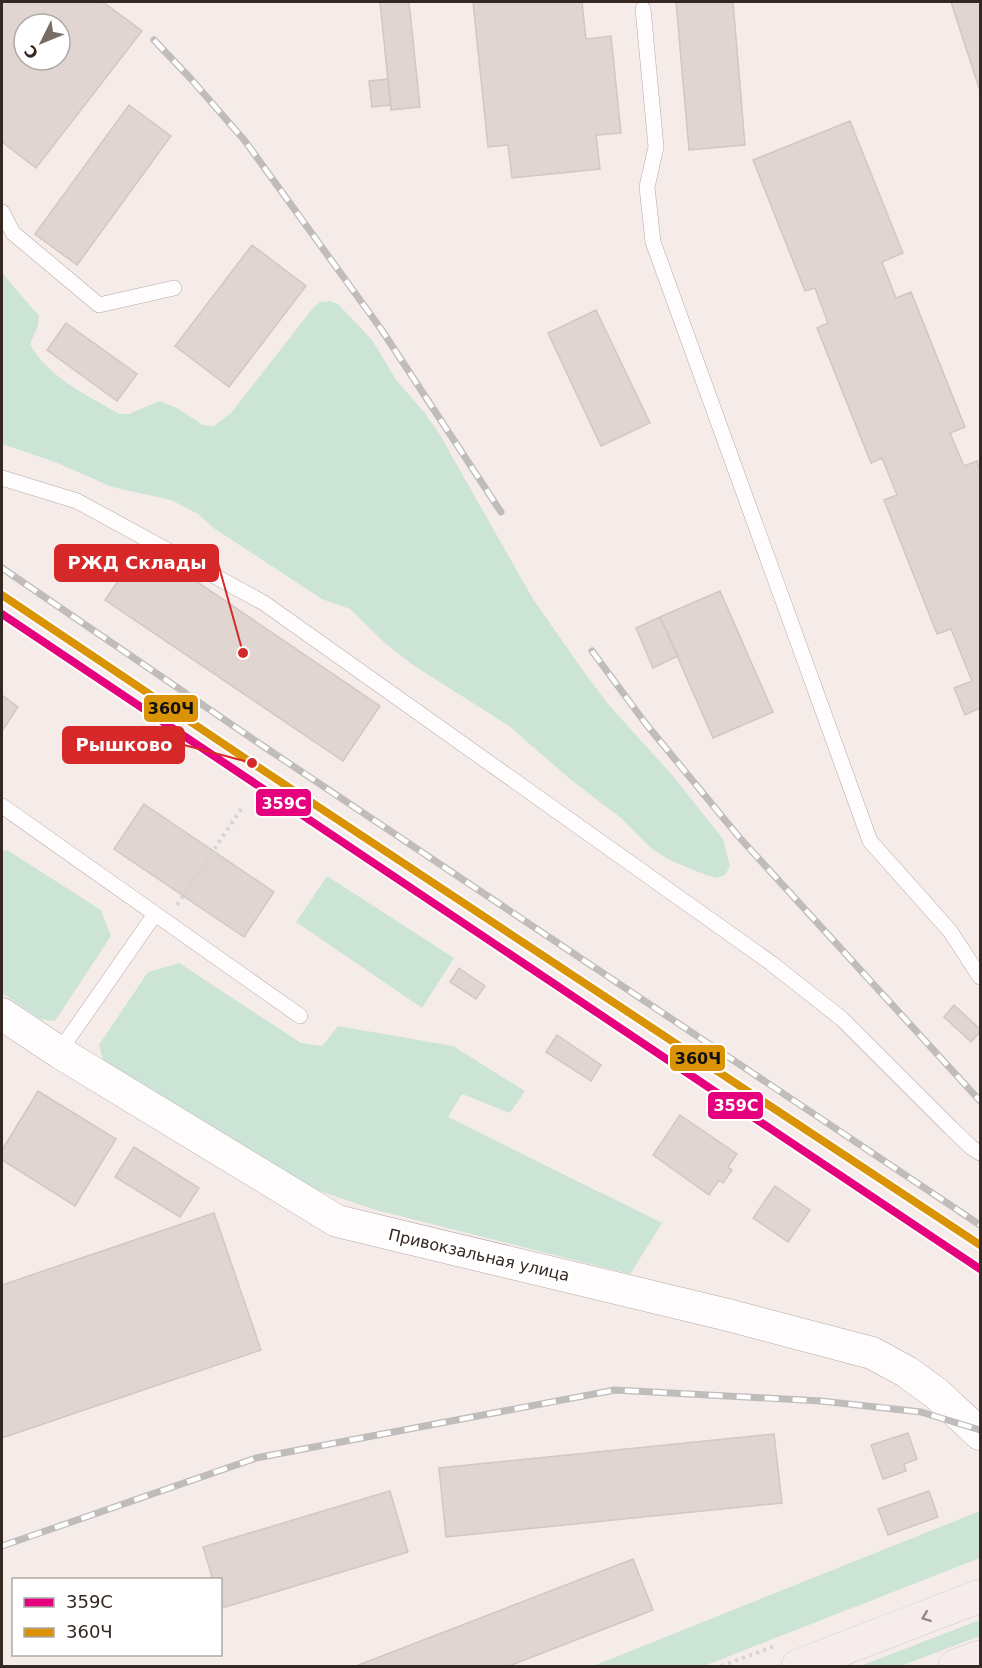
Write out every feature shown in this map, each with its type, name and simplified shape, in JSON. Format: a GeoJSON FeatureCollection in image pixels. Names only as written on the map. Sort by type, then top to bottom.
{"type":"FeatureCollection","features":[{"type":"Feature","properties":{"kind":"main road"},"geometry":{"type":"LineString","coordinates":[[798,1666],[981,1596]]}},
{"type":"Feature","properties":{"kind":"main road"},"geometry":{"type":"LineString","coordinates":[[955,1666],[981,1657]]}},
{"type":"Feature","properties":{"kind":"street","name":"Привокзальная улица"},"geometry":{"type":"LineString","coordinates":[[2,1014],[58,1052],[337,1221],[716,1312],[872,1353],[907,1372],[937,1394],[981,1434]]}},
{"type":"Feature","properties":{"kind":"lane"},"geometry":{"type":"LineString","coordinates":[[643,9],[657,147],[647,187],[653,242],[870,841],[950,931],[981,977]]}},
{"type":"Feature","properties":{"kind":"lane"},"geometry":{"type":"LineString","coordinates":[[2,212],[13,233],[99,305],[174,288]]}},
{"type":"Feature","properties":{"kind":"lane"},"geometry":{"type":"LineString","coordinates":[[2,478],[77,501],[264,603],[771,963],[842,1020],[951,1128],[972,1148],[981,1153]]}},
{"type":"Feature","properties":{"kind":"lane"},"geometry":{"type":"LineString","coordinates":[[2,806],[300,1016]]}},
{"type":"Feature","properties":{"kind":"lane"},"geometry":{"type":"LineString","coordinates":[[58,1052],[161,918]]}},
{"type":"Feature","properties":{"kind":"path"},"geometry":{"type":"LineString","coordinates":[[161,918],[243,806]]}},
{"type":"Feature","properties":{"kind":"green space"},"geometry":{"type":"Polygon","coordinates":[[[2,273],[39,316],[38,326],[30,344],[47,367],[58,376],[119,414],[129,414],[159,401],[177,408],[203,425],[214,426],[231,413],[313,308],[320,302],[330,301],[339,305],[372,340],[397,381],[424,412],[440,435],[533,599],[584,672],[608,704],[673,776],[723,839],[730,866],[725,875],[716,878],[698,872],[652,849],[621,818],[571,780],[509,726],[413,665],[387,645],[350,609],[322,599],[215,529],[198,514],[171,500],[112,487],[55,462],[2,444],[2,273]]]}},
{"type":"Feature","properties":{"kind":"green space"},"geometry":{"type":"Polygon","coordinates":[[[7,850],[101,910],[111,936],[55,1021],[40,1019],[2,993],[2,851],[7,850]]]}},
{"type":"Feature","properties":{"kind":"green space"},"geometry":{"type":"Polygon","coordinates":[[[327,876],[454,958],[422,1008],[296,922],[327,876]]]}},
{"type":"Feature","properties":{"kind":"green space"},"geometry":{"type":"Polygon","coordinates":[[[179,963],[301,1043],[322,1046],[338,1026],[453,1046],[525,1091],[510,1113],[462,1094],[448,1117],[662,1223],[630,1274],[376,1210],[308,1187],[103,1060],[99,1045],[148,972],[179,963]]]}},
{"type":"Feature","properties":{"kind":"green space"},"geometry":{"type":"Polygon","coordinates":[[[980,1511],[980,1558],[704,1666],[593,1666],[980,1511]]]}},
{"type":"Feature","properties":{"kind":"green space"},"geometry":{"type":"Polygon","coordinates":[[[980,1620],[980,1636],[901,1666],[860,1666],[980,1620]]]}},
{"type":"Feature","properties":{"kind":"building"},"geometry":{"type":"Polygon","coordinates":[[[2,2],[103,2],[142,31],[36,168],[2,142],[2,2]]]}},
{"type":"Feature","properties":{"kind":"building"},"geometry":{"type":"Polygon","coordinates":[[[380,2],[409,2],[420,107],[391,110],[380,2]]]}},
{"type":"Feature","properties":{"kind":"building"},"geometry":{"type":"Polygon","coordinates":[[[473,2],[582,2],[586,39],[611,36],[621,133],[596,135],[600,169],[512,178],[508,145],[488,147],[473,2]]]}},
{"type":"Feature","properties":{"kind":"building"},"geometry":{"type":"Polygon","coordinates":[[[676,2],[733,2],[745,145],[689,150],[676,2]]]}},
{"type":"Feature","properties":{"kind":"building"},"geometry":{"type":"Polygon","coordinates":[[[951,2],[980,2],[980,91],[951,2]]]}},
{"type":"Feature","properties":{"kind":"building"},"geometry":{"type":"Polygon","coordinates":[[[388,79],[391,105],[372,107],[369,81],[388,79]]]}},
{"type":"Feature","properties":{"kind":"building"},"geometry":{"type":"Polygon","coordinates":[[[129,105],[171,136],[77,265],[35,234],[129,105]]]}},
{"type":"Feature","properties":{"kind":"building"},"geometry":{"type":"Polygon","coordinates":[[[850,121],[903,253],[882,262],[896,298],[911,292],[965,427],[950,433],[964,466],[977,461],[980,471],[980,708],[965,715],[954,688],[972,681],[951,629],[937,634],[884,500],[897,495],[882,458],[871,463],[817,328],[828,323],[815,288],[805,291],[753,160],[850,121]]]}},
{"type":"Feature","properties":{"kind":"building"},"geometry":{"type":"Polygon","coordinates":[[[252,245],[306,286],[229,387],[175,346],[252,245]]]}},
{"type":"Feature","properties":{"kind":"building"},"geometry":{"type":"Polygon","coordinates":[[[596,310],[650,423],[601,446],[548,333],[596,310]]]}},
{"type":"Feature","properties":{"kind":"building"},"geometry":{"type":"Polygon","coordinates":[[[66,323],[137,374],[117,401],[47,350],[66,323]]]}},
{"type":"Feature","properties":{"kind":"building"},"geometry":{"type":"Polygon","coordinates":[[[143,545],[380,706],[343,761],[105,600],[143,545]]]}},
{"type":"Feature","properties":{"kind":"building"},"geometry":{"type":"Polygon","coordinates":[[[720,591],[773,712],[713,738],[660,617],[720,591]]]}},
{"type":"Feature","properties":{"kind":"building"},"geometry":{"type":"Polygon","coordinates":[[[660,617],[678,656],[653,668],[636,628],[660,617]]]}},
{"type":"Feature","properties":{"kind":"building"},"geometry":{"type":"Polygon","coordinates":[[[2,695],[18,707],[2,731],[2,695]]]}},
{"type":"Feature","properties":{"kind":"building"},"geometry":{"type":"Polygon","coordinates":[[[144,804],[274,892],[244,937],[114,849],[144,804]]]}},
{"type":"Feature","properties":{"kind":"building"},"geometry":{"type":"Polygon","coordinates":[[[459,968],[485,986],[476,999],[450,982],[459,968]]]}},
{"type":"Feature","properties":{"kind":"building"},"geometry":{"type":"Polygon","coordinates":[[[954,1005],[980,1029],[971,1042],[944,1017],[954,1005]]]}},
{"type":"Feature","properties":{"kind":"building"},"geometry":{"type":"Polygon","coordinates":[[[557,1035],[601,1065],[591,1081],[546,1052],[557,1035]]]}},
{"type":"Feature","properties":{"kind":"building"},"geometry":{"type":"Polygon","coordinates":[[[38,1091],[116,1139],[75,1206],[2,1160],[2,1150],[38,1091]]]}},
{"type":"Feature","properties":{"kind":"building"},"geometry":{"type":"Polygon","coordinates":[[[680,1115],[737,1154],[728,1167],[732,1170],[723,1183],[719,1180],[709,1195],[653,1155],[680,1115]]]}},
{"type":"Feature","properties":{"kind":"building"},"geometry":{"type":"Polygon","coordinates":[[[134,1147],[199,1188],[180,1217],[115,1177],[134,1147]]]}},
{"type":"Feature","properties":{"kind":"building"},"geometry":{"type":"Polygon","coordinates":[[[775,1186],[810,1210],[788,1242],[753,1218],[775,1186]]]}},
{"type":"Feature","properties":{"kind":"building"},"geometry":{"type":"Polygon","coordinates":[[[214,1213],[261,1350],[2,1438],[2,1285],[214,1213]]]}},
{"type":"Feature","properties":{"kind":"building"},"geometry":{"type":"Polygon","coordinates":[[[908,1433],[917,1459],[904,1464],[906,1471],[883,1479],[871,1445],[908,1433]]]}},
{"type":"Feature","properties":{"kind":"building"},"geometry":{"type":"Polygon","coordinates":[[[774,1434],[782,1503],[446,1537],[439,1468],[774,1434]]]}},
{"type":"Feature","properties":{"kind":"building"},"geometry":{"type":"Polygon","coordinates":[[[390,1491],[408,1552],[222,1608],[222,1578],[212,1578],[203,1547],[390,1491]]]}},
{"type":"Feature","properties":{"kind":"building"},"geometry":{"type":"Polygon","coordinates":[[[929,1491],[938,1517],[888,1535],[878,1509],[929,1491]]]}},
{"type":"Feature","properties":{"kind":"building"},"geometry":{"type":"Polygon","coordinates":[[[633,1559],[653,1610],[509,1666],[356,1666],[633,1559]]]}},
{"type":"Feature","properties":{"kind":"railway"},"geometry":{"type":"LineString","coordinates":[[154,40],[245,141],[381,329],[501,512]]}},
{"type":"Feature","properties":{"kind":"railway"},"geometry":{"type":"LineString","coordinates":[[2,568],[263,746],[980,1225]]}},
{"type":"Feature","properties":{"kind":"railway"},"geometry":{"type":"LineString","coordinates":[[592,651],[646,724],[739,837],[980,1101]]}},
{"type":"Feature","properties":{"kind":"railway"},"geometry":{"type":"LineString","coordinates":[[2,1546],[256,1458],[615,1390],[821,1401],[921,1412],[980,1430]]}},
{"type":"Feature","properties":{"kind":"transit line","name":"360Ч"},"geometry":{"type":"LineString","coordinates":[[2,595],[980,1245]]}},
{"type":"Feature","properties":{"kind":"transit line","name":"359С"},"geometry":{"type":"LineString","coordinates":[[2,614],[980,1269]]}},
{"type":"Feature","properties":{"kind":"place","name":"РЖД Склады"},"geometry":{"type":"Point","coordinates":[243,653]}},
{"type":"Feature","properties":{"kind":"place","name":"Рышково"},"geometry":{"type":"Point","coordinates":[252,763]}}]}
